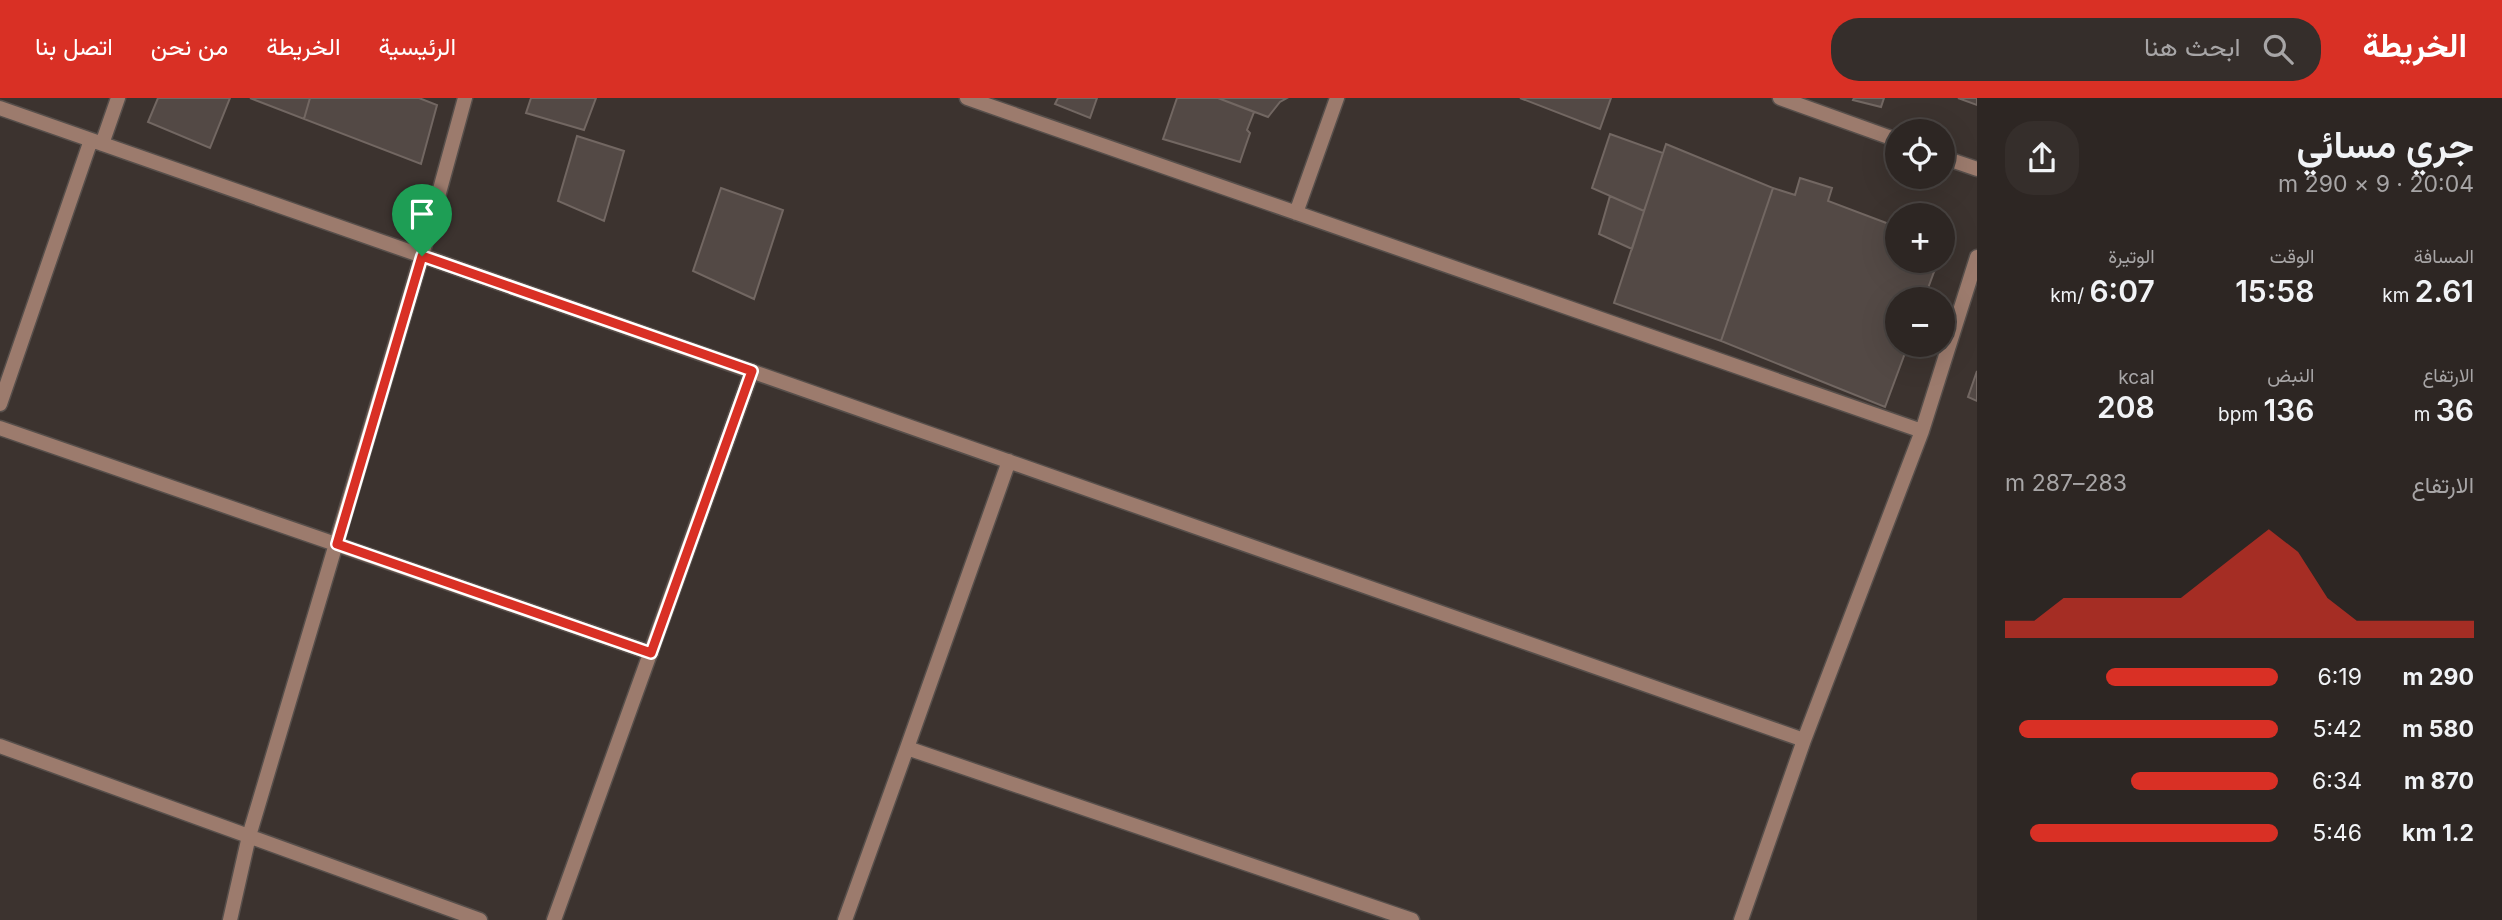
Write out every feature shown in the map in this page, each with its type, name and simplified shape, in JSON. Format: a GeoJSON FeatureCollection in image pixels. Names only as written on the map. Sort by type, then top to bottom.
{"type":"FeatureCollection","features":[{"type":"Feature","properties":{"kind":"street"},"geometry":{"type":"LineString","coordinates":[[0,404],[97,142],[118,98]]}},
{"type":"Feature","properties":{"kind":"street"},"geometry":{"type":"LineString","coordinates":[[230,920],[249,836],[422,256],[465,98]]}},
{"type":"Feature","properties":{"kind":"street"},"geometry":{"type":"LineString","coordinates":[[967,98],[1922,431]]}},
{"type":"Feature","properties":{"kind":"street"},"geometry":{"type":"LineString","coordinates":[[1296,213],[1337,98]]}},
{"type":"Feature","properties":{"kind":"street"},"geometry":{"type":"LineString","coordinates":[[1780,98],[1885,136]]}},
{"type":"Feature","properties":{"kind":"street"},"geometry":{"type":"LineString","coordinates":[[0,108],[1804,740]]}},
{"type":"Feature","properties":{"kind":"street"},"geometry":{"type":"LineString","coordinates":[[1955,161],[1977,169]]}},
{"type":"Feature","properties":{"kind":"street"},"geometry":{"type":"LineString","coordinates":[[1741,920],[1804,740],[1922,431],[1977,257]]}},
{"type":"Feature","properties":{"kind":"street"},"geometry":{"type":"LineString","coordinates":[[554,920],[752,371]]}},
{"type":"Feature","properties":{"kind":"street"},"geometry":{"type":"LineString","coordinates":[[0,428],[651,653]]}},
{"type":"Feature","properties":{"kind":"street"},"geometry":{"type":"LineString","coordinates":[[845,920],[1009,461]]}},
{"type":"Feature","properties":{"kind":"street"},"geometry":{"type":"LineString","coordinates":[[0,746],[480,920]]}},
{"type":"Feature","properties":{"kind":"street"},"geometry":{"type":"LineString","coordinates":[[907,748],[1412,920]]}},
{"type":"Feature","properties":{"kind":"building"},"geometry":{"type":"Polygon","coordinates":[[[158,98],[230,98],[210,148],[148,122],[158,98]]]}},
{"type":"Feature","properties":{"kind":"building"},"geometry":{"type":"Polygon","coordinates":[[[250,98],[310,98],[304,119],[250,98]]]}},
{"type":"Feature","properties":{"kind":"building"},"geometry":{"type":"Polygon","coordinates":[[[310,98],[419,98],[437,105],[421,164],[304,119],[310,98]]]}},
{"type":"Feature","properties":{"kind":"building"},"geometry":{"type":"Polygon","coordinates":[[[531,98],[596,98],[584,130],[526,113],[531,98]]]}},
{"type":"Feature","properties":{"kind":"building"},"geometry":{"type":"Polygon","coordinates":[[[1058,98],[1097,98],[1090,118],[1055,104],[1058,98]]]}},
{"type":"Feature","properties":{"kind":"building"},"geometry":{"type":"Polygon","coordinates":[[[1177,98],[1218,98],[1254,112],[1240,162],[1163,139],[1177,98]]]}},
{"type":"Feature","properties":{"kind":"building"},"geometry":{"type":"Polygon","coordinates":[[[1218,98],[1287,98],[1280,102],[1268,117],[1218,98]]]}},
{"type":"Feature","properties":{"kind":"building"},"geometry":{"type":"Polygon","coordinates":[[[1520,98],[1611,98],[1600,129],[1520,98]]]}},
{"type":"Feature","properties":{"kind":"building"},"geometry":{"type":"Polygon","coordinates":[[[1884,98],[1881,107],[1853,100],[1884,98]]]}},
{"type":"Feature","properties":{"kind":"building"},"geometry":{"type":"Polygon","coordinates":[[[1958,98],[1977,98],[1977,105],[1958,98]]]}},
{"type":"Feature","properties":{"kind":"building"},"geometry":{"type":"Polygon","coordinates":[[[1610,134],[1663,153],[1644,211],[1592,188],[1610,134]]]}},
{"type":"Feature","properties":{"kind":"building"},"geometry":{"type":"Polygon","coordinates":[[[577,136],[624,151],[604,221],[558,201],[577,136]]]}},
{"type":"Feature","properties":{"kind":"building"},"geometry":{"type":"Polygon","coordinates":[[[1666,144],[1773,188],[1721,341],[1614,303],[1666,144]]]}},
{"type":"Feature","properties":{"kind":"building"},"geometry":{"type":"Polygon","coordinates":[[[1800,178],[1832,188],[1828,201],[1885,222],[1885,273],[1934,273],[1928,287],[1885,287],[1885,357],[1904,357],[1885,407],[1721,341],[1773,188],[1795,195],[1800,178]]]}},
{"type":"Feature","properties":{"kind":"building"},"geometry":{"type":"Polygon","coordinates":[[[721,188],[783,210],[754,299],[693,271],[721,188]]]}},
{"type":"Feature","properties":{"kind":"building"},"geometry":{"type":"Polygon","coordinates":[[[1610,196],[1644,211],[1632,249],[1599,234],[1610,196]]]}},
{"type":"Feature","properties":{"kind":"building"},"geometry":{"type":"Polygon","coordinates":[[[1977,371],[1977,401],[1968,397],[1977,371]]]}},
{"type":"Feature","properties":{"kind":"route"},"geometry":{"type":"LineString","coordinates":[[422,256],[752,371],[651,653],[337,544],[422,256]]}}]}
